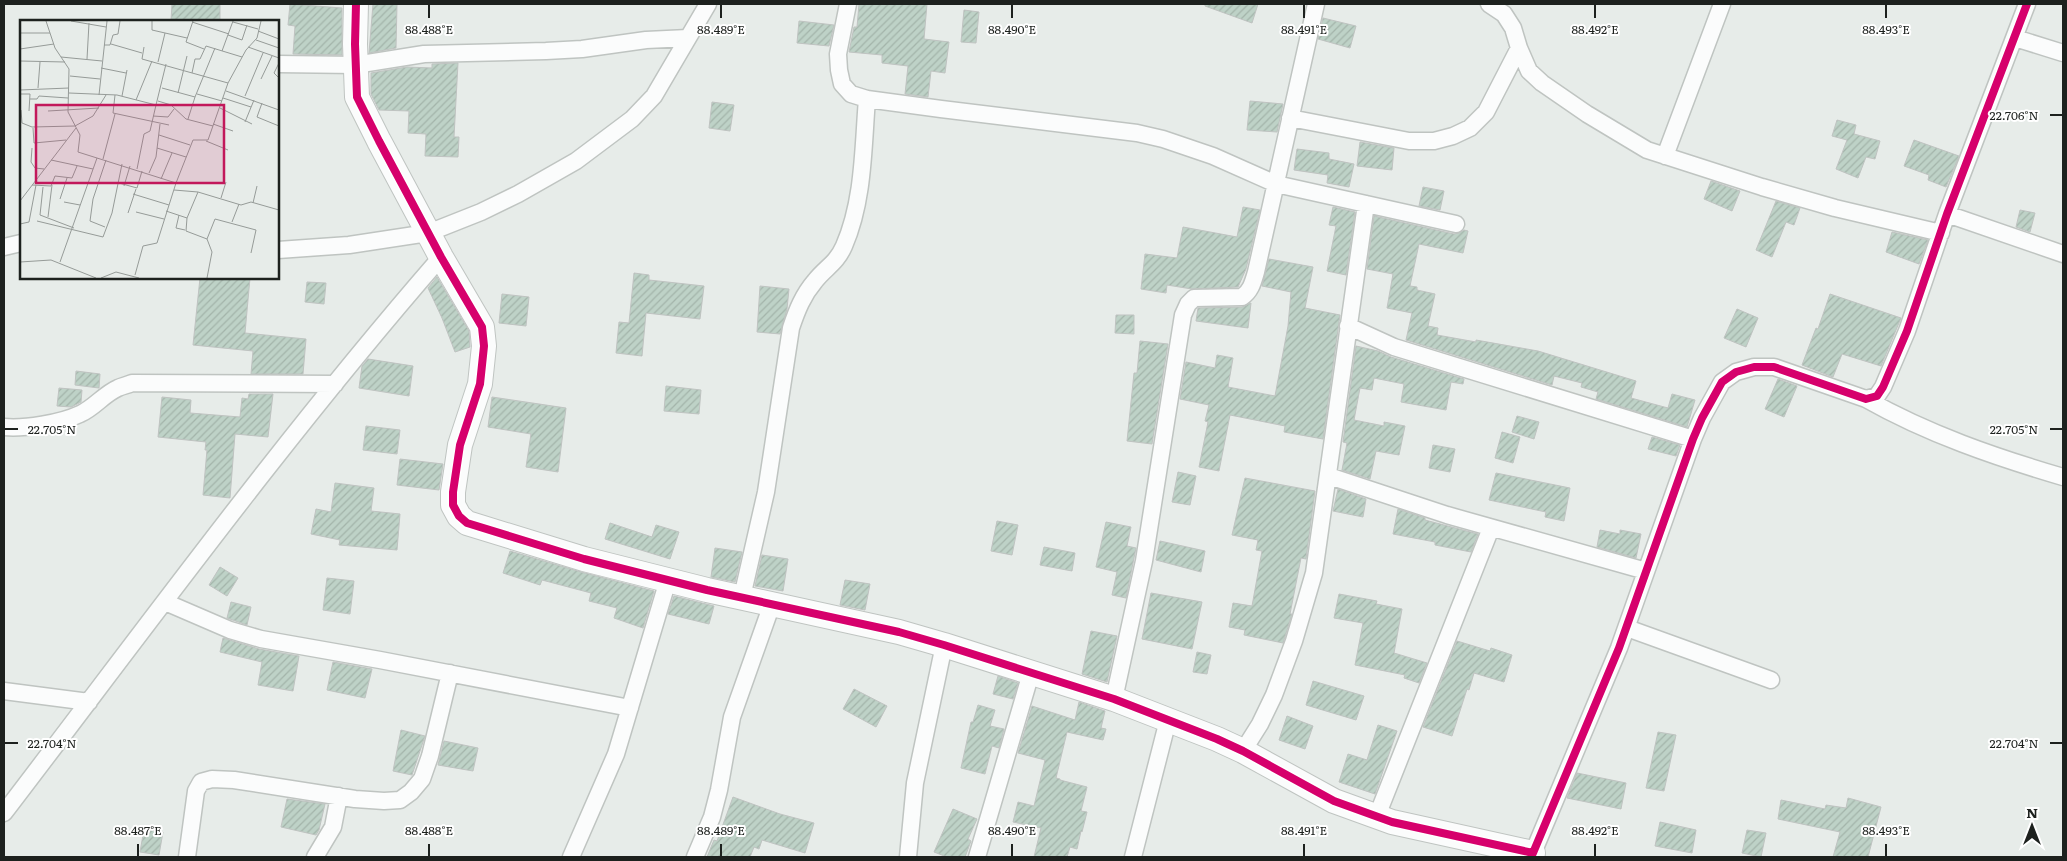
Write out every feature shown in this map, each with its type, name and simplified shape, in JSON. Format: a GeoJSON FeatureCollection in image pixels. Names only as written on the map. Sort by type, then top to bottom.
{"type":"FeatureCollection","features":[{"type":"Feature","properties":{"kind":"street"},"geometry":{"type":"LineString","coordinates":[[356,4],[355,65],[357,97],[378,141],[441,257],[482,327],[484,346],[480,384],[460,446],[454,473],[453,505],[459,516],[467,523],[584,559],[742,598],[899,632],[1114,699],[1244,751],[1334,801],[1392,822],[1532,855],[1627,628],[1693,439],[1702,418],[1722,382],[1736,372],[1754,367],[1774,367],[1866,399],[1921,426],[2004,460],[2063,477]]}},
{"type":"Feature","properties":{"kind":"street"},"geometry":{"type":"LineString","coordinates":[[279,250],[349,246],[428,233],[481,212],[518,194],[576,161],[632,119],[654,96],[708,4]]}},
{"type":"Feature","properties":{"kind":"street"},"geometry":{"type":"LineString","coordinates":[[848,4],[838,54],[838,70],[842,84],[851,94],[941,110],[1137,133],[1163,139],[1213,156],[1276,184],[1456,224]]}},
{"type":"Feature","properties":{"kind":"street"},"geometry":{"type":"LineString","coordinates":[[1114,699],[1144,561],[1184,316],[1188,304],[1194,298],[1233,298],[1242,297],[1247,294],[1256,272],[1316,4]]}},
{"type":"Feature","properties":{"kind":"street"},"geometry":{"type":"LineString","coordinates":[[1489,4],[1504,14],[1513,28],[1519,48],[1529,70],[1542,83],[1587,114],[1647,150],[1835,208],[1941,233]]}},
{"type":"Feature","properties":{"kind":"street"},"geometry":{"type":"LineString","coordinates":[[1665,156],[1722,4]]}},
{"type":"Feature","properties":{"kind":"street"},"geometry":{"type":"LineString","coordinates":[[1866,399],[1877,396],[1883,387],[1908,331],[1947,214],[2027,4]]}},
{"type":"Feature","properties":{"kind":"street"},"geometry":{"type":"LineString","coordinates":[[279,64],[355,65],[424,54],[582,49],[646,40],[688,38]]}},
{"type":"Feature","properties":{"kind":"street"},"geometry":{"type":"LineString","coordinates":[[2015,38],[2063,53]]}},
{"type":"Feature","properties":{"kind":"street"},"geometry":{"type":"LineString","coordinates":[[1290,118],[1409,141],[1434,141],[1453,136],[1470,128],[1486,112],[1519,48]]}},
{"type":"Feature","properties":{"kind":"street"},"geometry":{"type":"LineString","coordinates":[[742,598],[766,492],[791,328],[798,305],[816,279],[834,264],[844,246],[853,220],[860,187],[867,98]]}},
{"type":"Feature","properties":{"kind":"street"},"geometry":{"type":"LineString","coordinates":[[1244,751],[1274,695],[1294,641],[1314,573],[1366,204]]}},
{"type":"Feature","properties":{"kind":"street"},"geometry":{"type":"LineString","coordinates":[[1947,214],[2063,254]]}},
{"type":"Feature","properties":{"kind":"street"},"geometry":{"type":"LineString","coordinates":[[4,247],[20,243]]}},
{"type":"Feature","properties":{"kind":"street"},"geometry":{"type":"LineString","coordinates":[[4,813],[165,602],[379,328],[441,257]]}},
{"type":"Feature","properties":{"kind":"street"},"geometry":{"type":"LineString","coordinates":[[1348,326],[1394,347],[1693,439]]}},
{"type":"Feature","properties":{"kind":"street"},"geometry":{"type":"LineString","coordinates":[[4,427],[11,428],[53,422],[79,415],[98,403],[116,388],[132,383],[335,384]]}},
{"type":"Feature","properties":{"kind":"street"},"geometry":{"type":"LineString","coordinates":[[1329,476],[1447,515],[1646,571]]}},
{"type":"Feature","properties":{"kind":"street"},"geometry":{"type":"LineString","coordinates":[[1377,816],[1491,528]]}},
{"type":"Feature","properties":{"kind":"street"},"geometry":{"type":"LineString","coordinates":[[571,857],[616,754],[668,580]]}},
{"type":"Feature","properties":{"kind":"street"},"geometry":{"type":"LineString","coordinates":[[165,602],[230,630],[261,639],[630,708]]}},
{"type":"Feature","properties":{"kind":"street"},"geometry":{"type":"LineString","coordinates":[[695,857],[712,817],[719,790],[732,717],[772,604]]}},
{"type":"Feature","properties":{"kind":"street"},"geometry":{"type":"LineString","coordinates":[[1627,628],[1771,680]]}},
{"type":"Feature","properties":{"kind":"street"},"geometry":{"type":"LineString","coordinates":[[909,857],[916,783],[944,645]]}},
{"type":"Feature","properties":{"kind":"street"},"geometry":{"type":"LineString","coordinates":[[186,857],[196,791],[201,782],[212,779],[234,780],[339,796],[384,801],[400,800],[411,792],[422,779],[430,756],[450,673]]}},
{"type":"Feature","properties":{"kind":"street"},"geometry":{"type":"LineString","coordinates":[[977,857],[1031,673]]}},
{"type":"Feature","properties":{"kind":"street"},"geometry":{"type":"LineString","coordinates":[[4,691],[89,702]]}},
{"type":"Feature","properties":{"kind":"street"},"geometry":{"type":"LineString","coordinates":[[1133,857],[1168,720]]}},
{"type":"Feature","properties":{"kind":"street"},"geometry":{"type":"LineString","coordinates":[[315,857],[333,827],[339,796]]}},
{"type":"Feature","properties":{"kind":"building"},"geometry":{"type":"Polygon","coordinates":[[[172,4],[220,4],[220,20],[171,20],[172,4]]]}},
{"type":"Feature","properties":{"kind":"building"},"geometry":{"type":"Polygon","coordinates":[[[290,4],[342,8],[342,55],[293,54],[295,26],[288,25],[290,4]]]}},
{"type":"Feature","properties":{"kind":"building"},"geometry":{"type":"Polygon","coordinates":[[[373,4],[397,4],[396,48],[369,53],[373,4]]]}},
{"type":"Feature","properties":{"kind":"building"},"geometry":{"type":"Polygon","coordinates":[[[859,4],[927,4],[924,39],[949,42],[945,73],[931,71],[928,97],[905,94],[908,66],[882,63],[882,55],[849,52],[854,27],[857,27],[859,4]]]}},
{"type":"Feature","properties":{"kind":"building"},"geometry":{"type":"Polygon","coordinates":[[[1205,4],[1258,4],[1252,23],[1205,6],[1205,4]]]}},
{"type":"Feature","properties":{"kind":"building"},"geometry":{"type":"Polygon","coordinates":[[[964,10],[979,12],[976,43],[961,42],[964,10]]]}},
{"type":"Feature","properties":{"kind":"building"},"geometry":{"type":"Polygon","coordinates":[[[1323,18],[1356,26],[1350,48],[1318,39],[1323,18]]]}},
{"type":"Feature","properties":{"kind":"building"},"geometry":{"type":"Polygon","coordinates":[[[799,21],[834,25],[829,46],[797,43],[799,21]]]}},
{"type":"Feature","properties":{"kind":"building"},"geometry":{"type":"Polygon","coordinates":[[[458,63],[454,137],[459,137],[458,157],[425,156],[426,134],[408,133],[409,111],[379,110],[371,94],[371,73],[407,67],[432,68],[432,64],[458,63]]]}},
{"type":"Feature","properties":{"kind":"building"},"geometry":{"type":"Polygon","coordinates":[[[1250,101],[1283,104],[1277,132],[1247,130],[1250,101]]]}},
{"type":"Feature","properties":{"kind":"building"},"geometry":{"type":"Polygon","coordinates":[[[712,102],[734,105],[730,131],[709,128],[712,102]]]}},
{"type":"Feature","properties":{"kind":"building"},"geometry":{"type":"Polygon","coordinates":[[[1837,120],[1856,125],[1854,134],[1880,141],[1875,159],[1866,157],[1858,178],[1836,169],[1847,140],[1832,136],[1837,120]]]}},
{"type":"Feature","properties":{"kind":"building"},"geometry":{"type":"Polygon","coordinates":[[[1914,140],[1959,156],[1946,187],[1928,180],[1929,175],[1904,166],[1914,140]]]}},
{"type":"Feature","properties":{"kind":"building"},"geometry":{"type":"Polygon","coordinates":[[[1360,142],[1394,148],[1392,170],[1357,166],[1360,142]]]}},
{"type":"Feature","properties":{"kind":"building"},"geometry":{"type":"Polygon","coordinates":[[[1297,149],[1329,153],[1329,159],[1354,164],[1349,187],[1327,183],[1328,175],[1294,170],[1297,149]]]}},
{"type":"Feature","properties":{"kind":"building"},"geometry":{"type":"Polygon","coordinates":[[[1711,181],[1740,191],[1732,211],[1704,199],[1711,181]]]}},
{"type":"Feature","properties":{"kind":"building"},"geometry":{"type":"Polygon","coordinates":[[[1423,187],[1444,191],[1440,210],[1419,206],[1423,187]]]}},
{"type":"Feature","properties":{"kind":"building"},"geometry":{"type":"Polygon","coordinates":[[[1776,201],[1800,208],[1794,225],[1786,222],[1772,257],[1756,250],[1776,201]]]}},
{"type":"Feature","properties":{"kind":"building"},"geometry":{"type":"Polygon","coordinates":[[[1243,207],[1260,210],[1246,269],[1238,287],[1192,289],[1167,285],[1166,293],[1141,289],[1145,254],[1177,258],[1183,227],[1237,237],[1243,207]]]}},
{"type":"Feature","properties":{"kind":"building"},"geometry":{"type":"Polygon","coordinates":[[[1333,207],[1355,212],[1346,275],[1327,271],[1336,226],[1329,225],[1333,207]]]}},
{"type":"Feature","properties":{"kind":"building"},"geometry":{"type":"Polygon","coordinates":[[[2020,210],[2035,213],[2030,232],[2016,227],[2020,210]]]}},
{"type":"Feature","properties":{"kind":"building"},"geometry":{"type":"Polygon","coordinates":[[[1374,216],[1454,234],[1464,230],[1468,231],[1463,253],[1419,244],[1410,286],[1417,287],[1417,290],[1435,294],[1428,326],[1438,328],[1437,335],[1538,351],[1636,381],[1631,398],[1668,408],[1672,394],[1695,400],[1687,427],[1596,399],[1598,392],[1581,387],[1582,383],[1554,376],[1552,385],[1406,340],[1412,313],[1387,308],[1393,274],[1367,269],[1374,216]]]}},
{"type":"Feature","properties":{"kind":"building"},"geometry":{"type":"Polygon","coordinates":[[[1892,232],[1928,240],[1919,264],[1886,252],[1892,232]]]}},
{"type":"Feature","properties":{"kind":"building"},"geometry":{"type":"Polygon","coordinates":[[[1269,259],[1313,267],[1305,308],[1340,315],[1323,439],[1284,432],[1285,426],[1230,415],[1219,471],[1199,467],[1208,422],[1205,421],[1209,405],[1180,399],[1186,362],[1215,368],[1217,355],[1233,358],[1228,387],[1275,396],[1288,326],[1291,292],[1262,286],[1269,259]]]}},
{"type":"Feature","properties":{"kind":"building"},"geometry":{"type":"Polygon","coordinates":[[[634,273],[649,275],[649,280],[704,286],[700,319],[646,313],[642,356],[616,353],[619,322],[629,323],[634,273]]]}},
{"type":"Feature","properties":{"kind":"building"},"geometry":{"type":"Polygon","coordinates":[[[437,277],[469,331],[470,347],[455,352],[428,288],[437,277]]]}},
{"type":"Feature","properties":{"kind":"building"},"geometry":{"type":"Polygon","coordinates":[[[200,279],[250,279],[245,333],[306,339],[303,374],[251,374],[253,351],[193,345],[200,279]]]}},
{"type":"Feature","properties":{"kind":"building"},"geometry":{"type":"Polygon","coordinates":[[[307,282],[326,283],[324,304],[305,302],[307,282]]]}},
{"type":"Feature","properties":{"kind":"building"},"geometry":{"type":"Polygon","coordinates":[[[760,286],[789,289],[787,309],[780,334],[757,332],[760,286]]]}},
{"type":"Feature","properties":{"kind":"building"},"geometry":{"type":"Polygon","coordinates":[[[502,294],[529,297],[526,326],[499,323],[502,294]]]}},
{"type":"Feature","properties":{"kind":"building"},"geometry":{"type":"Polygon","coordinates":[[[1830,294],[1901,318],[1881,366],[1842,354],[1833,377],[1802,365],[1816,328],[1818,329],[1830,294]]]}},
{"type":"Feature","properties":{"kind":"building"},"geometry":{"type":"Polygon","coordinates":[[[1251,303],[1248,328],[1196,321],[1198,308],[1242,307],[1251,303]]]}},
{"type":"Feature","properties":{"kind":"building"},"geometry":{"type":"Polygon","coordinates":[[[1737,309],[1758,318],[1746,347],[1724,338],[1737,309]]]}},
{"type":"Feature","properties":{"kind":"building"},"geometry":{"type":"Polygon","coordinates":[[[1116,315],[1134,315],[1134,334],[1115,333],[1116,315]]]}},
{"type":"Feature","properties":{"kind":"building"},"geometry":{"type":"Polygon","coordinates":[[[1140,341],[1168,344],[1152,444],[1127,441],[1134,373],[1137,373],[1140,341]]]}},
{"type":"Feature","properties":{"kind":"building"},"geometry":{"type":"Polygon","coordinates":[[[1356,346],[1378,351],[1391,357],[1464,379],[1463,384],[1451,382],[1446,410],[1401,402],[1404,384],[1374,378],[1372,390],[1360,388],[1354,420],[1384,426],[1384,422],[1405,426],[1399,455],[1376,451],[1370,479],[1342,470],[1347,443],[1343,442],[1356,346]]]}},
{"type":"Feature","properties":{"kind":"building"},"geometry":{"type":"Polygon","coordinates":[[[368,359],[413,366],[409,396],[359,388],[362,366],[368,359]]]}},
{"type":"Feature","properties":{"kind":"building"},"geometry":{"type":"Polygon","coordinates":[[[76,371],[100,374],[99,388],[75,385],[76,371]]]}},
{"type":"Feature","properties":{"kind":"building"},"geometry":{"type":"Polygon","coordinates":[[[1778,379],[1797,386],[1784,417],[1765,409],[1778,379]]]}},
{"type":"Feature","properties":{"kind":"building"},"geometry":{"type":"Polygon","coordinates":[[[666,386],[701,390],[699,414],[664,411],[666,386]]]}},
{"type":"Feature","properties":{"kind":"building"},"geometry":{"type":"Polygon","coordinates":[[[59,388],[82,390],[81,402],[71,407],[57,406],[59,388]]]}},
{"type":"Feature","properties":{"kind":"building"},"geometry":{"type":"Polygon","coordinates":[[[249,394],[273,394],[268,437],[235,434],[230,498],[203,495],[206,442],[158,437],[162,397],[191,400],[190,413],[240,417],[242,398],[248,399],[249,394]]]}},
{"type":"Feature","properties":{"kind":"building"},"geometry":{"type":"Polygon","coordinates":[[[492,397],[566,408],[558,472],[526,467],[531,434],[488,427],[492,397]]]}},
{"type":"Feature","properties":{"kind":"building"},"geometry":{"type":"Polygon","coordinates":[[[1517,416],[1539,422],[1534,439],[1512,432],[1517,416]]]}},
{"type":"Feature","properties":{"kind":"building"},"geometry":{"type":"Polygon","coordinates":[[[366,426],[400,430],[397,454],[363,450],[366,426]]]}},
{"type":"Feature","properties":{"kind":"building"},"geometry":{"type":"Polygon","coordinates":[[[1502,432],[1520,437],[1513,463],[1495,458],[1502,432]]]}},
{"type":"Feature","properties":{"kind":"building"},"geometry":{"type":"Polygon","coordinates":[[[1652,437],[1680,445],[1676,456],[1648,449],[1652,437]]]}},
{"type":"Feature","properties":{"kind":"building"},"geometry":{"type":"Polygon","coordinates":[[[1433,445],[1455,449],[1450,472],[1429,468],[1433,445]]]}},
{"type":"Feature","properties":{"kind":"building"},"geometry":{"type":"Polygon","coordinates":[[[400,459],[443,464],[439,490],[397,485],[400,459]]]}},
{"type":"Feature","properties":{"kind":"building"},"geometry":{"type":"Polygon","coordinates":[[[1178,472],[1196,476],[1190,505],[1172,502],[1178,472]]]}},
{"type":"Feature","properties":{"kind":"building"},"geometry":{"type":"Polygon","coordinates":[[[1496,473],[1570,488],[1564,521],[1545,517],[1546,512],[1489,500],[1496,473]]]}},
{"type":"Feature","properties":{"kind":"building"},"geometry":{"type":"Polygon","coordinates":[[[1245,478],[1315,491],[1306,559],[1301,558],[1290,614],[1292,614],[1283,643],[1244,635],[1245,630],[1229,627],[1233,603],[1252,606],[1262,551],[1256,550],[1258,540],[1232,535],[1245,478]]]}},
{"type":"Feature","properties":{"kind":"building"},"geometry":{"type":"Polygon","coordinates":[[[335,483],[374,488],[371,511],[400,514],[397,550],[339,545],[340,540],[311,534],[316,509],[331,512],[335,483]]]}},
{"type":"Feature","properties":{"kind":"building"},"geometry":{"type":"Polygon","coordinates":[[[1338,489],[1366,499],[1363,517],[1333,511],[1338,489]]]}},
{"type":"Feature","properties":{"kind":"building"},"geometry":{"type":"Polygon","coordinates":[[[1398,509],[1425,518],[1425,520],[1478,534],[1471,552],[1435,545],[1435,542],[1393,534],[1398,509]]]}},
{"type":"Feature","properties":{"kind":"building"},"geometry":{"type":"Polygon","coordinates":[[[997,521],[1018,525],[1012,555],[991,551],[997,521]]]}},
{"type":"Feature","properties":{"kind":"building"},"geometry":{"type":"Polygon","coordinates":[[[1106,522],[1131,527],[1127,546],[1136,548],[1126,598],[1112,595],[1117,572],[1096,567],[1106,522]]]}},
{"type":"Feature","properties":{"kind":"building"},"geometry":{"type":"Polygon","coordinates":[[[610,523],[652,537],[656,525],[679,532],[670,559],[605,539],[610,523]]]}},
{"type":"Feature","properties":{"kind":"building"},"geometry":{"type":"Polygon","coordinates":[[[1600,530],[1620,534],[1620,530],[1641,534],[1636,558],[1597,547],[1600,530]]]}},
{"type":"Feature","properties":{"kind":"building"},"geometry":{"type":"Polygon","coordinates":[[[1160,541],[1205,551],[1201,572],[1156,560],[1160,541]]]}},
{"type":"Feature","properties":{"kind":"building"},"geometry":{"type":"Polygon","coordinates":[[[1044,547],[1075,553],[1072,571],[1040,565],[1044,547]]]}},
{"type":"Feature","properties":{"kind":"building"},"geometry":{"type":"Polygon","coordinates":[[[715,548],[742,552],[735,582],[711,577],[715,548]]]}},
{"type":"Feature","properties":{"kind":"building"},"geometry":{"type":"Polygon","coordinates":[[[510,551],[654,591],[643,628],[614,618],[617,608],[589,601],[591,593],[542,580],[540,585],[503,573],[510,551]]]}},
{"type":"Feature","properties":{"kind":"building"},"geometry":{"type":"Polygon","coordinates":[[[762,555],[788,559],[783,591],[755,586],[762,555]]]}},
{"type":"Feature","properties":{"kind":"building"},"geometry":{"type":"Polygon","coordinates":[[[220,567],[238,578],[227,596],[209,585],[220,567]]]}},
{"type":"Feature","properties":{"kind":"building"},"geometry":{"type":"Polygon","coordinates":[[[327,578],[354,581],[350,614],[323,610],[327,578]]]}},
{"type":"Feature","properties":{"kind":"building"},"geometry":{"type":"Polygon","coordinates":[[[845,580],[870,584],[865,610],[840,605],[845,580]]]}},
{"type":"Feature","properties":{"kind":"building"},"geometry":{"type":"Polygon","coordinates":[[[1151,593],[1202,602],[1192,649],[1142,639],[1151,593]]]}},
{"type":"Feature","properties":{"kind":"building"},"geometry":{"type":"Polygon","coordinates":[[[1339,594],[1377,601],[1376,604],[1402,609],[1394,653],[1427,663],[1419,683],[1404,678],[1405,675],[1355,665],[1363,623],[1334,618],[1339,594]]]}},
{"type":"Feature","properties":{"kind":"building"},"geometry":{"type":"Polygon","coordinates":[[[674,596],[714,606],[709,624],[668,614],[674,596]]]}},
{"type":"Feature","properties":{"kind":"building"},"geometry":{"type":"Polygon","coordinates":[[[231,602],[251,607],[247,625],[227,618],[231,602]]]}},
{"type":"Feature","properties":{"kind":"building"},"geometry":{"type":"Polygon","coordinates":[[[1091,631],[1117,636],[1107,682],[1082,674],[1091,631]]]}},
{"type":"Feature","properties":{"kind":"building"},"geometry":{"type":"Polygon","coordinates":[[[223,638],[259,649],[299,656],[293,691],[258,685],[262,662],[220,652],[223,638]]]}},
{"type":"Feature","properties":{"kind":"building"},"geometry":{"type":"Polygon","coordinates":[[[1457,641],[1490,651],[1491,648],[1512,655],[1504,682],[1474,673],[1452,736],[1423,727],[1457,641]]]}},
{"type":"Feature","properties":{"kind":"building"},"geometry":{"type":"Polygon","coordinates":[[[1197,652],[1211,655],[1207,674],[1193,672],[1197,652]]]}},
{"type":"Feature","properties":{"kind":"building"},"geometry":{"type":"Polygon","coordinates":[[[333,662],[372,669],[365,698],[327,690],[333,662]]]}},
{"type":"Feature","properties":{"kind":"building"},"geometry":{"type":"Polygon","coordinates":[[[998,676],[1018,683],[1013,699],[993,694],[998,676]]]}},
{"type":"Feature","properties":{"kind":"building"},"geometry":{"type":"Polygon","coordinates":[[[1313,681],[1364,696],[1356,720],[1306,705],[1313,681]]]}},
{"type":"Feature","properties":{"kind":"building"},"geometry":{"type":"Polygon","coordinates":[[[854,689],[887,706],[876,727],[843,709],[854,689]]]}},
{"type":"Feature","properties":{"kind":"building"},"geometry":{"type":"Polygon","coordinates":[[[1079,702],[1105,711],[1101,728],[1106,729],[1103,740],[1067,732],[1056,778],[1087,787],[1081,811],[1087,812],[1082,832],[1077,849],[1070,847],[1067,857],[1034,857],[1041,828],[1013,822],[1018,802],[1034,806],[1045,760],[1018,753],[1032,706],[1075,720],[1079,702]]]}},
{"type":"Feature","properties":{"kind":"building"},"geometry":{"type":"Polygon","coordinates":[[[978,705],[995,710],[990,726],[1004,729],[999,748],[992,746],[985,774],[961,768],[971,722],[973,722],[978,705]]]}},
{"type":"Feature","properties":{"kind":"building"},"geometry":{"type":"Polygon","coordinates":[[[1287,716],[1313,726],[1305,749],[1279,740],[1287,716]]]}},
{"type":"Feature","properties":{"kind":"building"},"geometry":{"type":"Polygon","coordinates":[[[1378,725],[1397,731],[1375,794],[1339,782],[1348,754],[1367,760],[1378,725]]]}},
{"type":"Feature","properties":{"kind":"building"},"geometry":{"type":"Polygon","coordinates":[[[401,730],[425,736],[412,775],[393,771],[401,730]]]}},
{"type":"Feature","properties":{"kind":"building"},"geometry":{"type":"Polygon","coordinates":[[[1658,732],[1676,735],[1664,791],[1646,788],[1658,732]]]}},
{"type":"Feature","properties":{"kind":"building"},"geometry":{"type":"Polygon","coordinates":[[[444,741],[478,748],[473,771],[438,765],[444,741]]]}},
{"type":"Feature","properties":{"kind":"building"},"geometry":{"type":"Polygon","coordinates":[[[1577,773],[1626,783],[1621,809],[1567,798],[1577,773]]]}},
{"type":"Feature","properties":{"kind":"building"},"geometry":{"type":"Polygon","coordinates":[[[733,797],[780,814],[814,823],[805,853],[762,840],[759,849],[754,847],[750,857],[707,857],[714,840],[717,841],[733,797]]]}},
{"type":"Feature","properties":{"kind":"building"},"geometry":{"type":"Polygon","coordinates":[[[1848,798],[1881,807],[1868,857],[1833,857],[1840,832],[1778,819],[1781,800],[1825,809],[1826,805],[1846,808],[1848,798]]]}},
{"type":"Feature","properties":{"kind":"building"},"geometry":{"type":"Polygon","coordinates":[[[287,799],[325,804],[316,835],[281,827],[287,799]]]}},
{"type":"Feature","properties":{"kind":"building"},"geometry":{"type":"Polygon","coordinates":[[[953,809],[977,819],[968,839],[971,841],[965,857],[947,857],[934,852],[953,809]]]}},
{"type":"Feature","properties":{"kind":"building"},"geometry":{"type":"Polygon","coordinates":[[[1660,822],[1696,830],[1692,853],[1655,846],[1660,822]]]}},
{"type":"Feature","properties":{"kind":"building"},"geometry":{"type":"Polygon","coordinates":[[[144,829],[163,832],[159,855],[140,852],[144,829]]]}},
{"type":"Feature","properties":{"kind":"building"},"geometry":{"type":"Polygon","coordinates":[[[1747,830],[1766,833],[1761,857],[1742,853],[1747,830]]]}},
{"type":"Feature","properties":{"kind":"cycle path"},"geometry":{"type":"LineString","coordinates":[[356,4],[357,97],[441,257],[482,327],[484,346],[480,384],[460,445],[453,492],[453,505],[459,516],[467,523],[584,559],[707,590],[899,632],[944,645],[1114,699],[1217,739],[1243,751],[1334,801],[1392,822],[1533,853],[1531,857]]}},
{"type":"Feature","properties":{"kind":"cycle path"},"geometry":{"type":"LineString","coordinates":[[1533,853],[1619,648],[1693,439],[1702,418],[1722,382],[1736,372],[1754,367],[1774,367],[1866,399],[1877,396],[1883,387],[1907,331],[1947,214],[2027,4]]}}]}
